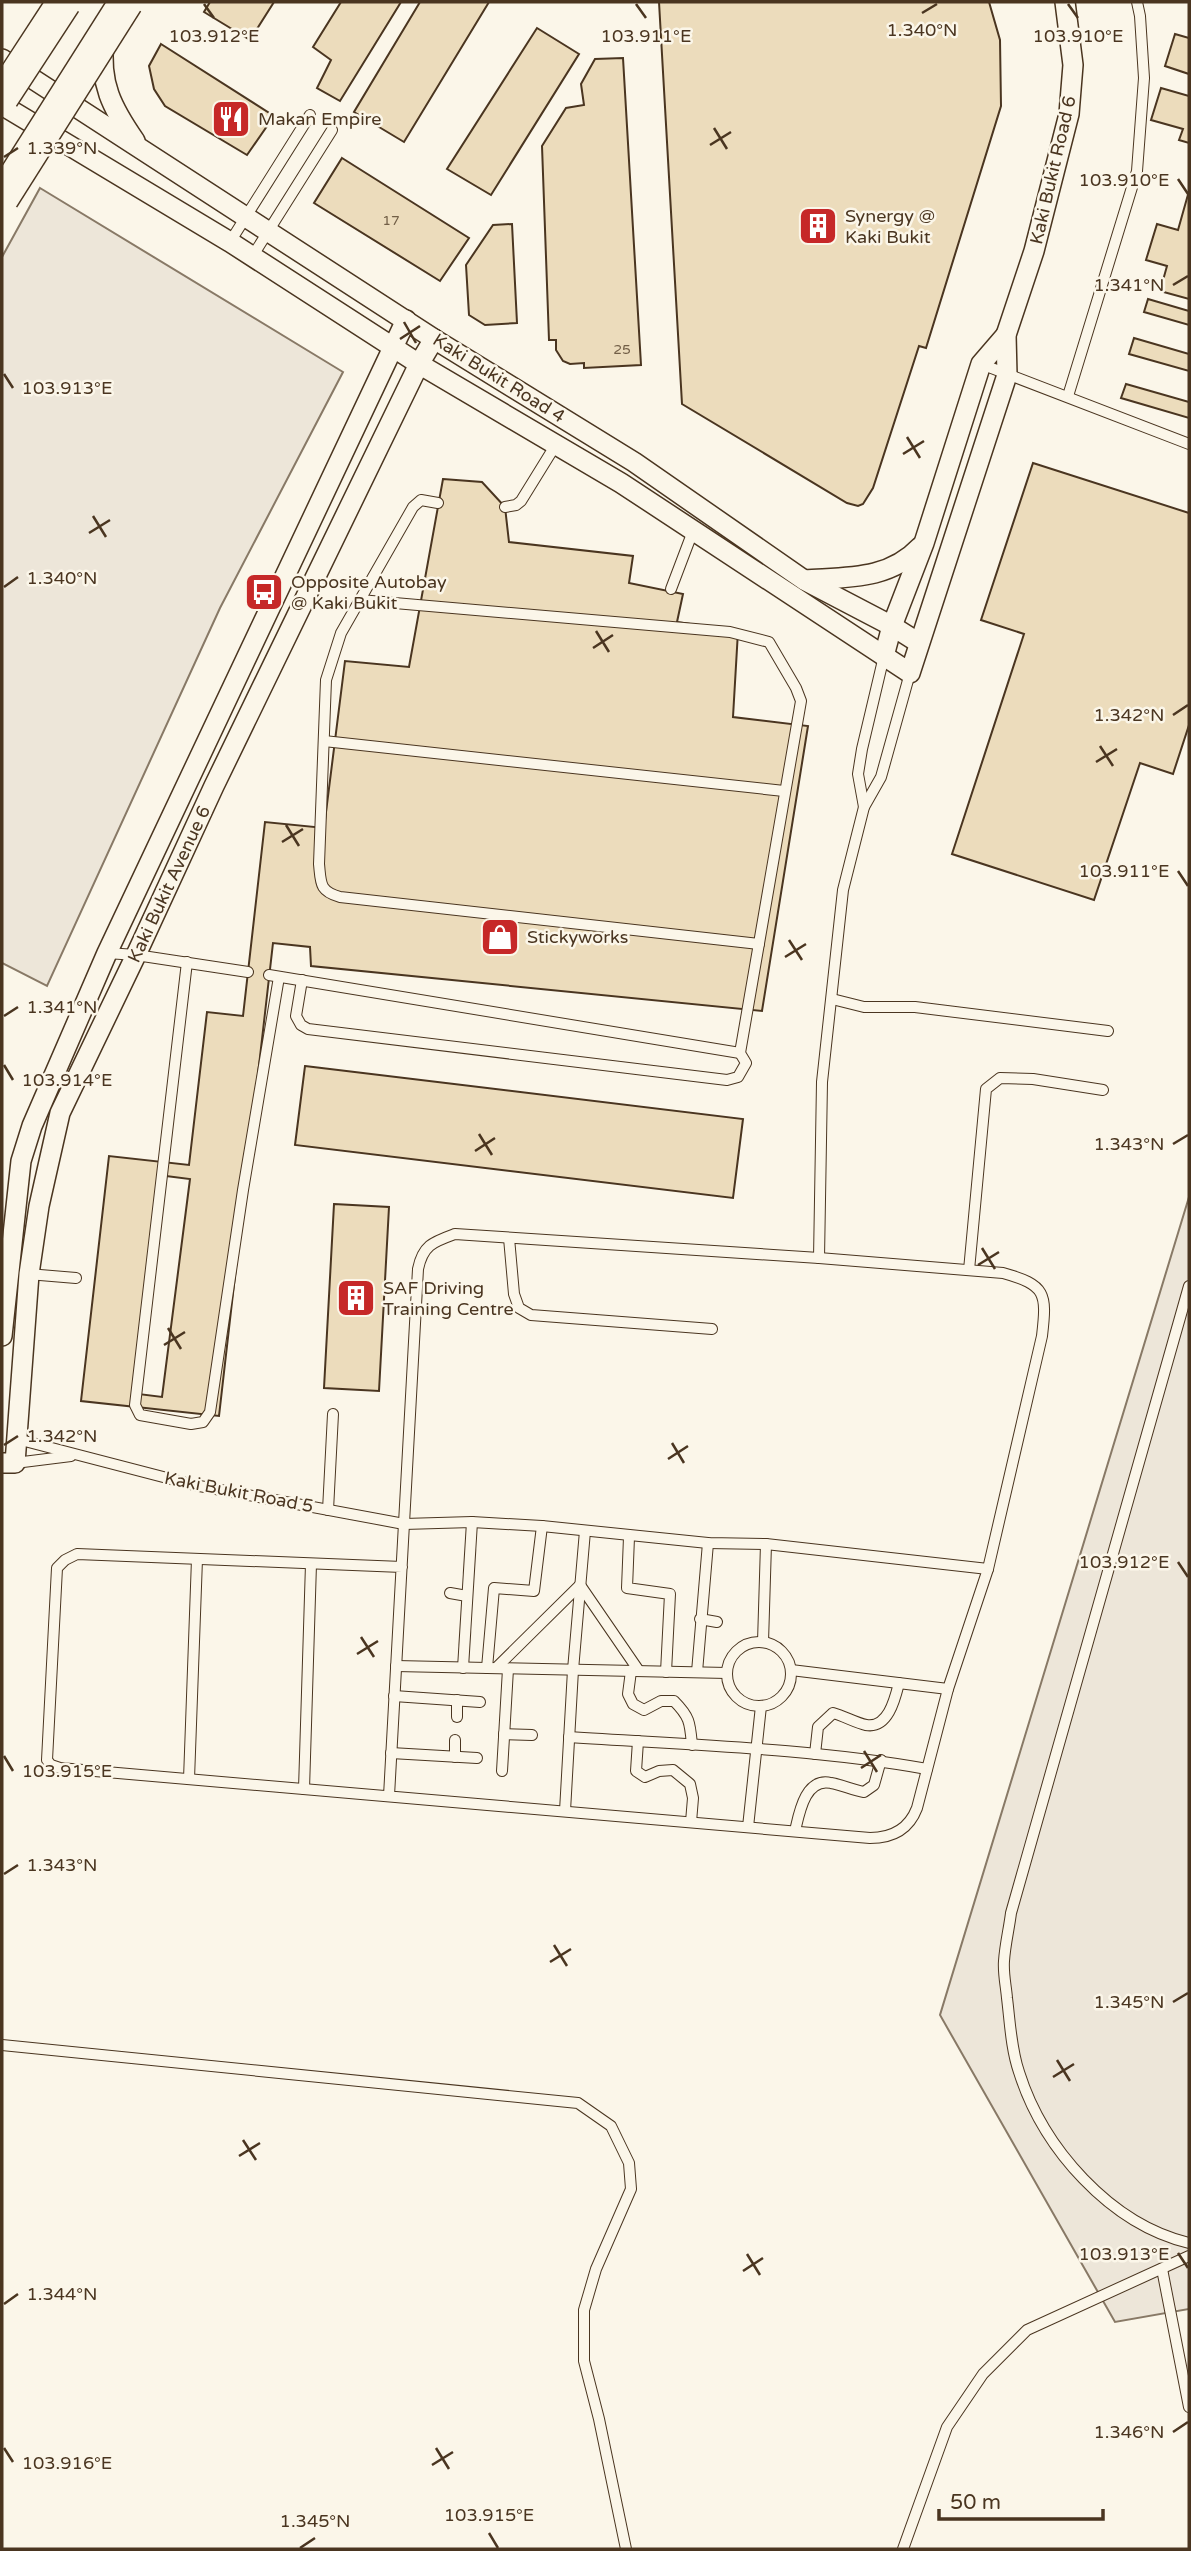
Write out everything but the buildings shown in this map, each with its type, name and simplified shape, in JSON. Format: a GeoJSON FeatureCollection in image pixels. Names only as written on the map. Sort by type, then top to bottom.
{"type":"FeatureCollection","features":[{"type":"Feature","properties":{"kind":"highway"},"geometry":{"type":"LineString","coordinates":[[5,79],[62,2]]}},
{"type":"Feature","properties":{"kind":"highway"},"geometry":{"type":"LineString","coordinates":[[2,198],[126,2]]}},
{"type":"Feature","properties":{"kind":"street"},"geometry":{"type":"LineString","coordinates":[[47,132],[126,2]]}},
{"type":"Feature","properties":{"kind":"street","name":"Kaki Bukit Road 6"},"geometry":{"type":"LineString","coordinates":[[919,643],[1007,375],[1006,335],[1034,251],[1069,114],[1073,65],[1065,2]]}},
{"type":"Feature","properties":{"kind":"street"},"geometry":{"type":"LineString","coordinates":[[105,38],[103,67],[108,98],[118,118],[141,150]]}},
{"type":"Feature","properties":{"kind":"street","name":"Kaki Bukit Road 4"},"geometry":{"type":"LineString","coordinates":[[5,79],[67,100],[434,338],[634,462],[804,580],[919,643]]}},
{"type":"Feature","properties":{"kind":"street","name":"Kaki Bukit Road 4"},"geometry":{"type":"LineString","coordinates":[[2,105],[230,242],[419,364],[621,483],[910,673]]}},
{"type":"Feature","properties":{"kind":"street","name":"Kaki Bukit Avenue 6"},"geometry":{"type":"LineString","coordinates":[[2,1336],[21,1161],[32,1126],[107,953],[406,320]]}},
{"type":"Feature","properties":{"kind":"street","name":"Kaki Bukit Road 6"},"geometry":{"type":"LineString","coordinates":[[892,626],[924,543],[981,363],[1006,335]]}},
{"type":"Feature","properties":{"kind":"street","name":"Kaki Bukit Avenue 6"},"geometry":{"type":"LineString","coordinates":[[9,1463],[9,1438],[22,1388],[29,1274],[39,1206],[60,1113],[214,786],[434,338]]}},
{"type":"Feature","properties":{"kind":"street"},"geometry":{"type":"LineString","coordinates":[[804,580],[878,574],[912,556],[924,543]]}},
{"type":"Feature","properties":{"kind":"street"},"geometry":{"type":"LineString","coordinates":[[884,656],[892,626]]}},
{"type":"Feature","properties":{"kind":"street"},"geometry":{"type":"LineString","coordinates":[[910,673],[919,643]]}},
{"type":"Feature","properties":{"kind":"lane"},"geometry":{"type":"LineString","coordinates":[[1068,396],[1136,172],[1144,78],[1140,16],[1136,2]]}},
{"type":"Feature","properties":{"kind":"lane"},"geometry":{"type":"LineString","coordinates":[[230,242],[310,115]]}},
{"type":"Feature","properties":{"kind":"lane"},"geometry":{"type":"LineString","coordinates":[[252,257],[332,130]]}},
{"type":"Feature","properties":{"kind":"lane"},"geometry":{"type":"LineString","coordinates":[[981,363],[1189,444]]}},
{"type":"Feature","properties":{"kind":"lane"},"geometry":{"type":"LineString","coordinates":[[505,507],[521,501],[555,446]]}},
{"type":"Feature","properties":{"kind":"lane"},"geometry":{"type":"LineString","coordinates":[[438,503],[421,500],[413,506],[341,633],[326,680],[319,864],[322,885],[328,894],[759,944]]}},
{"type":"Feature","properties":{"kind":"lane"},"geometry":{"type":"LineString","coordinates":[[671,589],[693,531]]}},
{"type":"Feature","properties":{"kind":"lane"},"geometry":{"type":"LineString","coordinates":[[302,980],[296,1016],[301,1025],[309,1029],[727,1080],[738,1077],[746,1063],[740,1052],[800,701],[796,688],[769,642],[730,632],[360,600]]}},
{"type":"Feature","properties":{"kind":"lane"},"geometry":{"type":"LineString","coordinates":[[864,807],[858,774],[884,656]]}},
{"type":"Feature","properties":{"kind":"lane"},"geometry":{"type":"LineString","coordinates":[[820,1258],[822,1082],[843,890],[864,807],[881,777],[910,673]]}},
{"type":"Feature","properties":{"kind":"lane"},"geometry":{"type":"LineString","coordinates":[[324,741],[784,791]]}},
{"type":"Feature","properties":{"kind":"lane"},"geometry":{"type":"LineString","coordinates":[[107,953],[248,972]]}},
{"type":"Feature","properties":{"kind":"lane"},"geometry":{"type":"LineString","coordinates":[[187,962],[135,1405],[141,1415],[191,1424],[203,1422],[210,1412],[274,976],[740,1052]]}},
{"type":"Feature","properties":{"kind":"lane"},"geometry":{"type":"LineString","coordinates":[[832,999],[864,1007],[915,1007],[1108,1031]]}},
{"type":"Feature","properties":{"kind":"lane"},"geometry":{"type":"LineString","coordinates":[[969,1270],[986,1089],[1000,1078],[1033,1079],[1103,1090]]}},
{"type":"Feature","properties":{"kind":"lane"},"geometry":{"type":"LineString","coordinates":[[389,1796],[394,1696],[402,1567],[418,1269],[421,1253],[435,1241],[455,1234],[1003,1273],[1030,1281],[1043,1295],[1042,1336],[988,1569],[948,1689],[911,1822],[900,1831],[884,1838],[795,1831],[60,1768],[51,1765],[46,1752],[57,1568],[77,1554],[402,1567]]}},
{"type":"Feature","properties":{"kind":"lane"},"geometry":{"type":"LineString","coordinates":[[509,1238],[514,1294],[519,1308],[531,1315],[712,1329]]}},
{"type":"Feature","properties":{"kind":"lane"},"geometry":{"type":"LineString","coordinates":[[9,1274],[76,1278]]}},
{"type":"Feature","properties":{"kind":"lane"},"geometry":{"type":"LineString","coordinates":[[1189,1286],[1011,1913],[1004,1963],[1018,2072],[1050,2140],[1091,2186],[1120,2210],[1171,2239],[1189,2243]]}},
{"type":"Feature","properties":{"kind":"lane"},"geometry":{"type":"LineString","coordinates":[[328,1510],[333,1414]]}},
{"type":"Feature","properties":{"kind":"lane","name":"Kaki Bukit Road 5"},"geometry":{"type":"LineString","coordinates":[[9,1438],[194,1485],[404,1524],[472,1522],[542,1526],[708,1544],[766,1544],[988,1569]]}},
{"type":"Feature","properties":{"kind":"lane","name":"Kaki Bukit Road 5"},"geometry":{"type":"LineString","coordinates":[[9,1463],[75,1455]]}},
{"type":"Feature","properties":{"kind":"lane"},"geometry":{"type":"LineString","coordinates":[[463,1668],[472,1522]]}},
{"type":"Feature","properties":{"kind":"lane"},"geometry":{"type":"LineString","coordinates":[[491,1668],[494,1588],[534,1591],[542,1526]]}},
{"type":"Feature","properties":{"kind":"lane"},"geometry":{"type":"LineString","coordinates":[[565,1811],[585,1531]]}},
{"type":"Feature","properties":{"kind":"lane"},"geometry":{"type":"LineString","coordinates":[[629,1537],[627,1588],[670,1594],[666,1672]]}},
{"type":"Feature","properties":{"kind":"lane"},"geometry":{"type":"LineString","coordinates":[[697,1672],[708,1544]]}},
{"type":"Feature","properties":{"kind":"lane"},"geometry":{"type":"LineString","coordinates":[[763,1642],[766,1544]]}},
{"type":"Feature","properties":{"kind":"lane"},"geometry":{"type":"LineString","coordinates":[[189,1779],[197,1559]]}},
{"type":"Feature","properties":{"kind":"lane"},"geometry":{"type":"LineString","coordinates":[[304,1789],[311,1563]]}},
{"type":"Feature","properties":{"kind":"lane"},"geometry":{"type":"LineString","coordinates":[[491,1668],[580,1585]]}},
{"type":"Feature","properties":{"kind":"lane"},"geometry":{"type":"LineString","coordinates":[[580,1585],[635,1671],[628,1694],[633,1704],[644,1710],[661,1701],[674,1701],[686,1712],[690,1721],[692,1745]]}},
{"type":"Feature","properties":{"kind":"lane"},"geometry":{"type":"LineString","coordinates":[[450,1593],[467,1596]]}},
{"type":"Feature","properties":{"kind":"lane"},"geometry":{"type":"LineString","coordinates":[[700,1619],[717,1622]]}},
{"type":"Feature","properties":{"kind":"lane"},"geometry":{"type":"LineString","coordinates":[[763,1642],[782,1651],[791,1670],[787,1690],[771,1703],[761,1706],[741,1700],[729,1683],[727,1673],[735,1653],[752,1643],[763,1642]]}},
{"type":"Feature","properties":{"kind":"lane"},"geometry":{"type":"LineString","coordinates":[[396,1666],[727,1673]]}},
{"type":"Feature","properties":{"kind":"lane"},"geometry":{"type":"LineString","coordinates":[[502,1771],[508,1669]]}},
{"type":"Feature","properties":{"kind":"lane"},"geometry":{"type":"LineString","coordinates":[[791,1670],[948,1689]]}},
{"type":"Feature","properties":{"kind":"lane"},"geometry":{"type":"LineString","coordinates":[[815,1755],[818,1727],[833,1713],[867,1726],[881,1722],[892,1707],[899,1683]]}},
{"type":"Feature","properties":{"kind":"lane"},"geometry":{"type":"LineString","coordinates":[[394,1696],[481,1702]]}},
{"type":"Feature","properties":{"kind":"lane"},"geometry":{"type":"LineString","coordinates":[[457,1700],[457,1717]]}},
{"type":"Feature","properties":{"kind":"lane"},"geometry":{"type":"LineString","coordinates":[[748,1827],[761,1706]]}},
{"type":"Feature","properties":{"kind":"lane"},"geometry":{"type":"LineString","coordinates":[[504,1734],[531,1735]]}},
{"type":"Feature","properties":{"kind":"lane"},"geometry":{"type":"LineString","coordinates":[[569,1737],[881,1760],[927,1769]]}},
{"type":"Feature","properties":{"kind":"lane"},"geometry":{"type":"LineString","coordinates":[[455,1740],[455,1757]]}},
{"type":"Feature","properties":{"kind":"lane"},"geometry":{"type":"LineString","coordinates":[[638,1741],[636,1771],[645,1777],[659,1771],[673,1770],[690,1784],[693,1798],[691,1822]]}},
{"type":"Feature","properties":{"kind":"lane"},"geometry":{"type":"LineString","coordinates":[[391,1753],[477,1758]]}},
{"type":"Feature","properties":{"kind":"lane"},"geometry":{"type":"LineString","coordinates":[[795,1831],[802,1800],[814,1787],[828,1782],[864,1792],[874,1785],[881,1760]]}},
{"type":"Feature","properties":{"kind":"lane"},"geometry":{"type":"LineString","coordinates":[[2,2045],[578,2103],[611,2126],[629,2163],[631,2189],[596,2269],[584,2310],[584,2361],[626,2549]]}},
{"type":"Feature","properties":{"kind":"lane"},"geometry":{"type":"LineString","coordinates":[[903,2549],[947,2427],[983,2374],[1027,2330],[1189,2256]]}},
{"type":"Feature","properties":{"kind":"lane"},"geometry":{"type":"LineString","coordinates":[[1161,2269],[1189,2407]]}},
{"type":"Feature","properties":{"kind":"shaded area"},"geometry":{"type":"Polygon","coordinates":[[[40,188],[343,372],[220,608],[47,986],[2,963],[2,257],[40,188]]]}},
{"type":"Feature","properties":{"kind":"shaded area"},"geometry":{"type":"Polygon","coordinates":[[[1189,1197],[1189,2309],[1115,2322],[940,2015],[1189,1197]]]}},
{"type":"Feature","properties":{"kind":"place","name":"Makan Empire"},"geometry":{"type":"Point","coordinates":[231,119]}},
{"type":"Feature","properties":{"kind":"place","name":"Synergy @ Kaki Bukit"},"geometry":{"type":"Point","coordinates":[818,226]}},
{"type":"Feature","properties":{"kind":"place","name":"Opposite Autobay @ Kaki Bukit"},"geometry":{"type":"Point","coordinates":[264,592]}},
{"type":"Feature","properties":{"kind":"place","name":"Stickyworks"},"geometry":{"type":"Point","coordinates":[500,937]}},
{"type":"Feature","properties":{"kind":"place","name":"SAF Driving Training Centre"},"geometry":{"type":"Point","coordinates":[356,1298]}}]}
